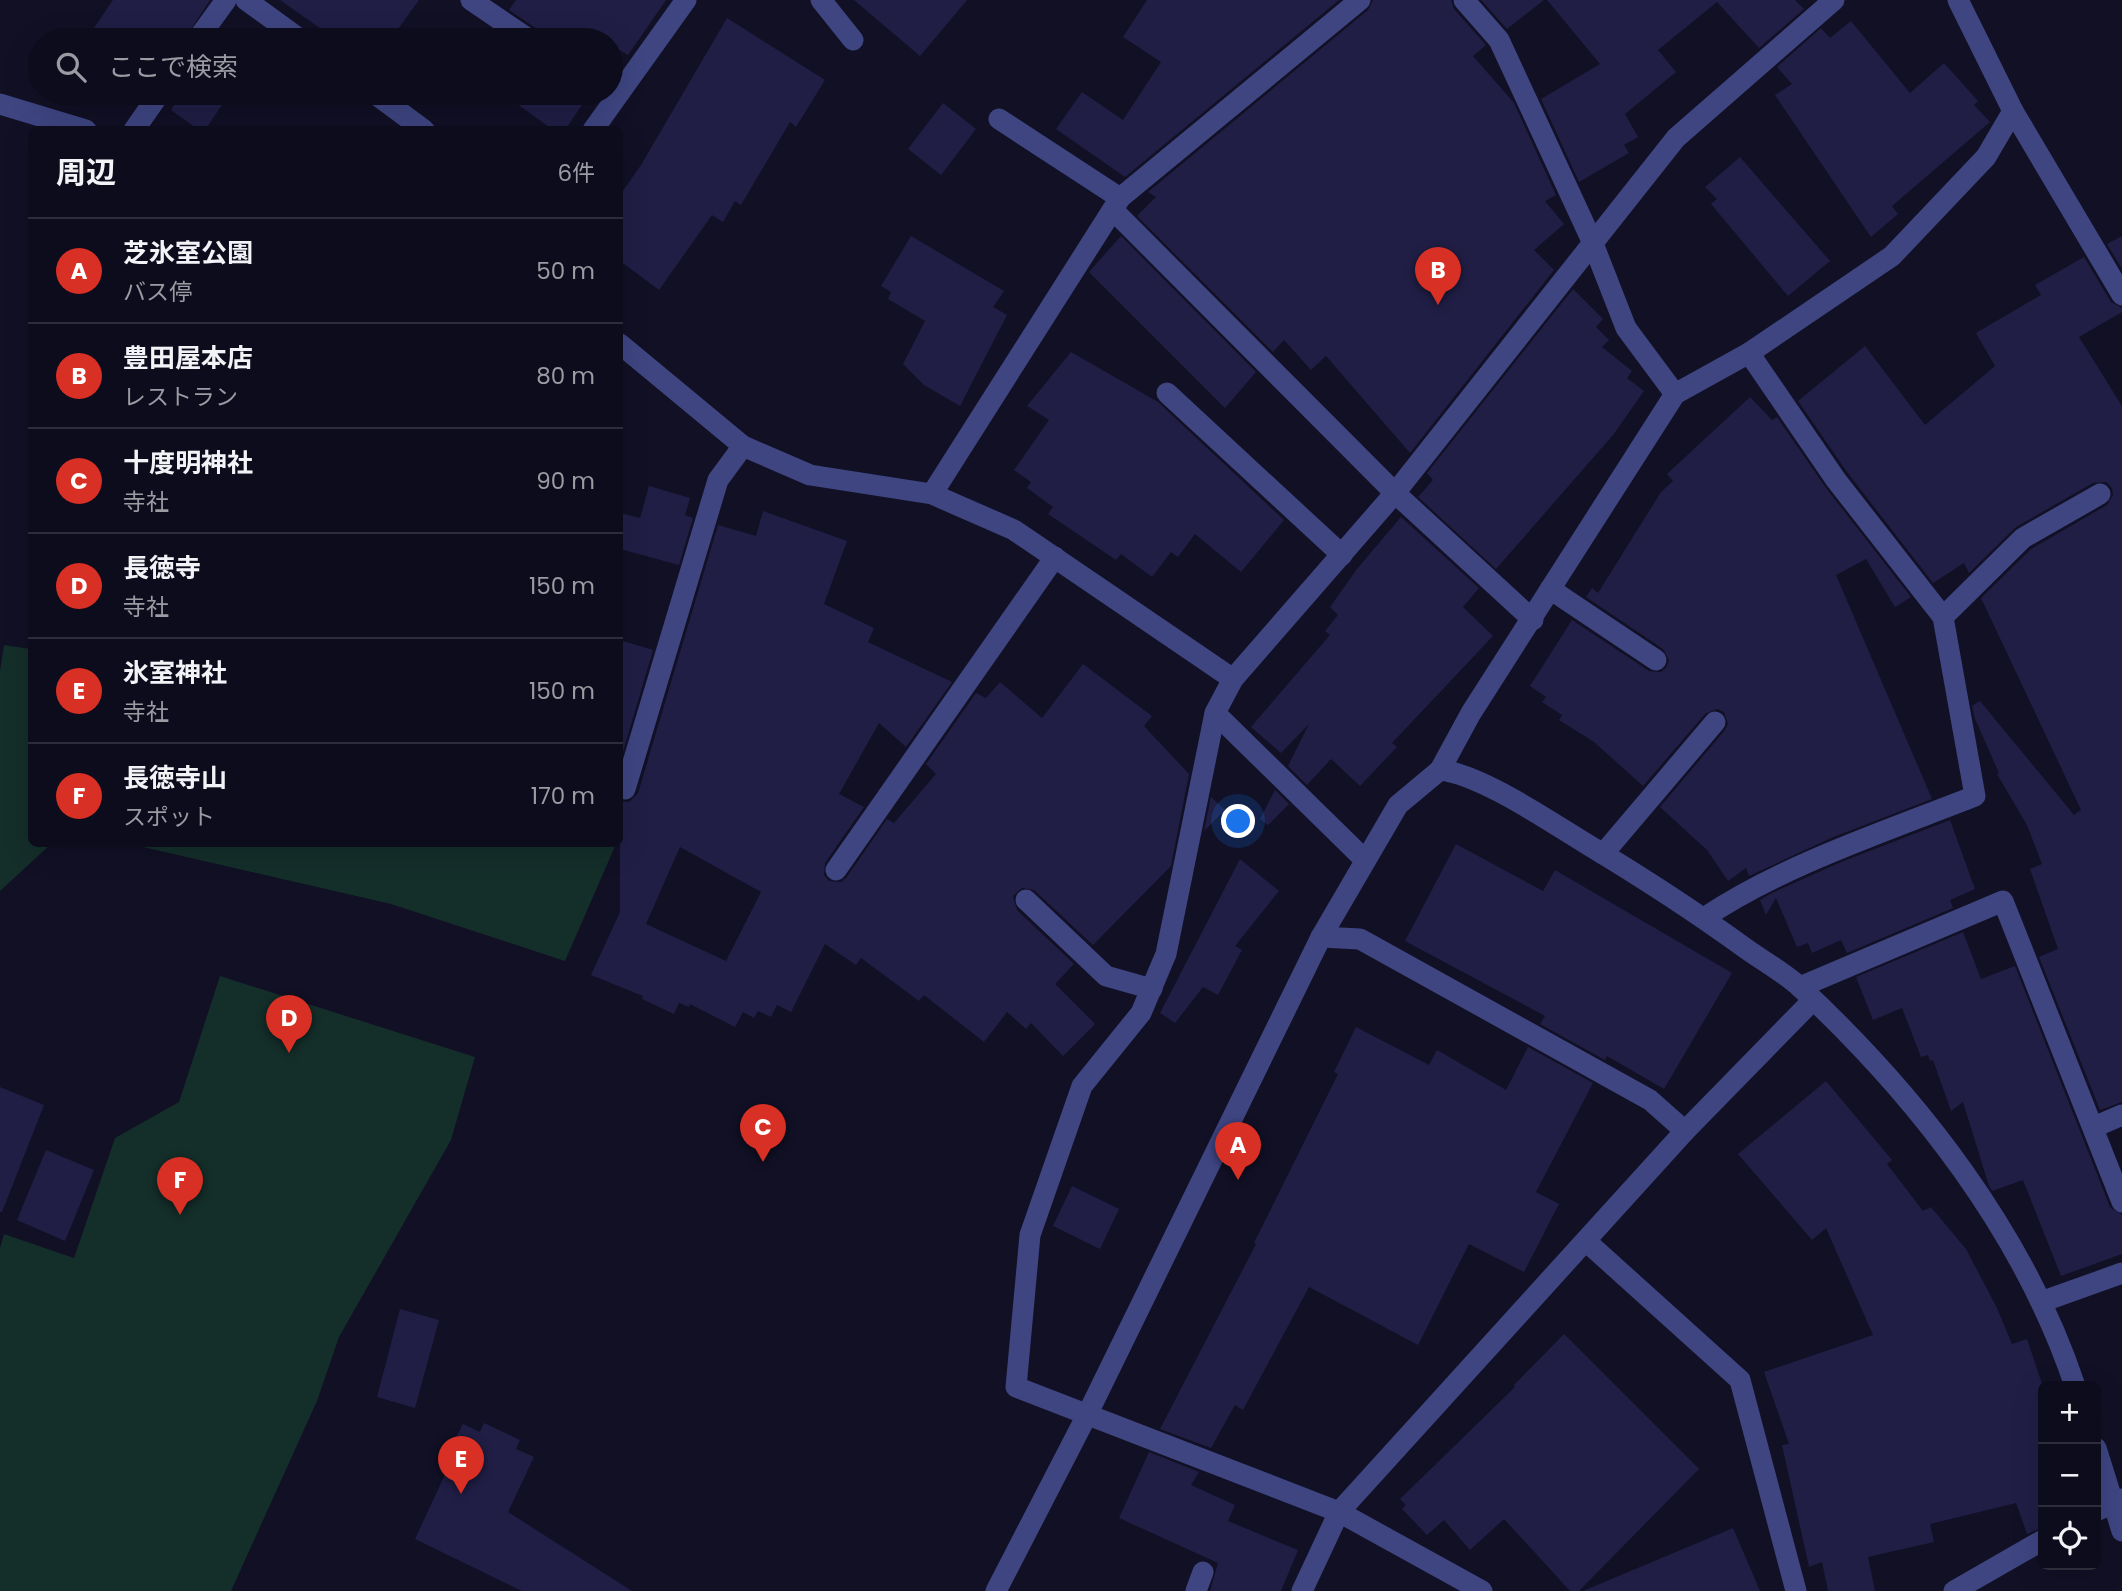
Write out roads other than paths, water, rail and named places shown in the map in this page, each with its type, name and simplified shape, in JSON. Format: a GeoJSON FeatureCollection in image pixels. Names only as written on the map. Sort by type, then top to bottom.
{"type":"FeatureCollection","features":[{"type":"Feature","properties":{"kind":"street"},"geometry":{"type":"LineString","coordinates":[[206,28],[226,0]]}},
{"type":"Feature","properties":{"kind":"street"},"geometry":{"type":"LineString","coordinates":[[246,0],[284,28]]}},
{"type":"Feature","properties":{"kind":"street"},"geometry":{"type":"LineString","coordinates":[[471,0],[512,28]]}},
{"type":"Feature","properties":{"kind":"street"},"geometry":{"type":"LineString","coordinates":[[623,80],[685,0]]}},
{"type":"Feature","properties":{"kind":"street"},"geometry":{"type":"LineString","coordinates":[[821,0],[853,40]]}},
{"type":"Feature","properties":{"kind":"street"},"geometry":{"type":"LineString","coordinates":[[932,494],[1117,204],[1360,0]]}},
{"type":"Feature","properties":{"kind":"street"},"geometry":{"type":"LineString","coordinates":[[1464,0],[1499,40],[1592,241],[1626,328],[1675,394]]}},
{"type":"Feature","properties":{"kind":"street"},"geometry":{"type":"LineString","coordinates":[[1482,1591],[1339,1512],[1016,1387],[1030,1235],[1082,1086],[1141,1013],[1166,954],[1215,713],[1233,679],[1395,493],[1676,138],[1834,0]]}},
{"type":"Feature","properties":{"kind":"street"},"geometry":{"type":"LineString","coordinates":[[1958,0],[2012,111],[2122,295]]}},
{"type":"Feature","properties":{"kind":"street"},"geometry":{"type":"LineString","coordinates":[[0,104],[73,126]]}},
{"type":"Feature","properties":{"kind":"street"},"geometry":{"type":"LineString","coordinates":[[137,126],[152,105]]}},
{"type":"Feature","properties":{"kind":"street"},"geometry":{"type":"LineString","coordinates":[[390,105],[419,126]]}},
{"type":"Feature","properties":{"kind":"street"},"geometry":{"type":"LineString","coordinates":[[595,126],[606,105]]}},
{"type":"Feature","properties":{"kind":"street"},"geometry":{"type":"LineString","coordinates":[[996,1591],[1088,1413],[1321,937],[1398,805],[1440,770],[1471,713],[1533,620],[1675,394],[1749,353],[1892,256],[1986,157],[2012,111]]}},
{"type":"Feature","properties":{"kind":"street"},"geometry":{"type":"LineString","coordinates":[[999,119],[1117,204],[1395,493],[1533,620]]}},
{"type":"Feature","properties":{"kind":"street"},"geometry":{"type":"LineString","coordinates":[[623,346],[743,446],[810,475],[932,494],[1014,530],[1233,679]]}},
{"type":"Feature","properties":{"kind":"street"},"geometry":{"type":"LineString","coordinates":[[1704,918],[1730,900],[1847,847],[1975,796],[1943,617],[1836,480],[1749,353]]}},
{"type":"Feature","properties":{"kind":"street"},"geometry":{"type":"LineString","coordinates":[[1167,393],[1342,555]]}},
{"type":"Feature","properties":{"kind":"street"},"geometry":{"type":"LineString","coordinates":[[625,789],[718,480],[743,446]]}},
{"type":"Feature","properties":{"kind":"street"},"geometry":{"type":"LineString","coordinates":[[1943,617],[2023,538],[2100,494]]}},
{"type":"Feature","properties":{"kind":"street"},"geometry":{"type":"LineString","coordinates":[[836,870],[1055,557]]}},
{"type":"Feature","properties":{"kind":"street"},"geometry":{"type":"LineString","coordinates":[[1550,589],[1656,660]]}},
{"type":"Feature","properties":{"kind":"street"},"geometry":{"type":"LineString","coordinates":[[1215,713],[1365,860]]}},
{"type":"Feature","properties":{"kind":"street"},"geometry":{"type":"LineString","coordinates":[[1603,854],[1714,722]]}},
{"type":"Feature","properties":{"kind":"street"},"geometry":{"type":"LineString","coordinates":[[1440,770],[1457,772],[1603,854],[1704,918],[1806,994],[1894,1083],[1977,1190],[2041,1302],[2073,1381]]}},
{"type":"Feature","properties":{"kind":"street"},"geometry":{"type":"LineString","coordinates":[[1026,900],[1106,976],[1152,989]]}},
{"type":"Feature","properties":{"kind":"street"},"geometry":{"type":"LineString","coordinates":[[1302,1591],[1339,1512],[1587,1242],[1806,994],[2003,901],[2122,1202]]}},
{"type":"Feature","properties":{"kind":"street"},"geometry":{"type":"LineString","coordinates":[[1321,937],[1360,939],[1650,1100],[1685,1131]]}},
{"type":"Feature","properties":{"kind":"street"},"geometry":{"type":"LineString","coordinates":[[2094,1127],[2122,1115]]}},
{"type":"Feature","properties":{"kind":"street"},"geometry":{"type":"LineString","coordinates":[[1587,1242],[1740,1380],[1796,1591]]}},
{"type":"Feature","properties":{"kind":"street"},"geometry":{"type":"LineString","coordinates":[[2041,1302],[2122,1273]]}},
{"type":"Feature","properties":{"kind":"street"},"geometry":{"type":"LineString","coordinates":[[2101,1468],[2110,1504],[2122,1531]]}},
{"type":"Feature","properties":{"kind":"street"},"geometry":{"type":"LineString","coordinates":[[1954,1591],[2038,1543]]}},
{"type":"Feature","properties":{"kind":"place","name":"豊田屋本店"},"geometry":{"type":"Point","coordinates":[1438,305]}},
{"type":"Feature","properties":{"kind":"place","name":"長徳寺"},"geometry":{"type":"Point","coordinates":[289,1053]}},
{"type":"Feature","properties":{"kind":"place","name":"十度明神社"},"geometry":{"type":"Point","coordinates":[763,1162]}},
{"type":"Feature","properties":{"kind":"place","name":"芝氷室公園"},"geometry":{"type":"Point","coordinates":[1238,1180]}},
{"type":"Feature","properties":{"kind":"place","name":"長徳寺山"},"geometry":{"type":"Point","coordinates":[180,1215]}},
{"type":"Feature","properties":{"kind":"place","name":"氷室神社"},"geometry":{"type":"Point","coordinates":[461,1494]}}]}
